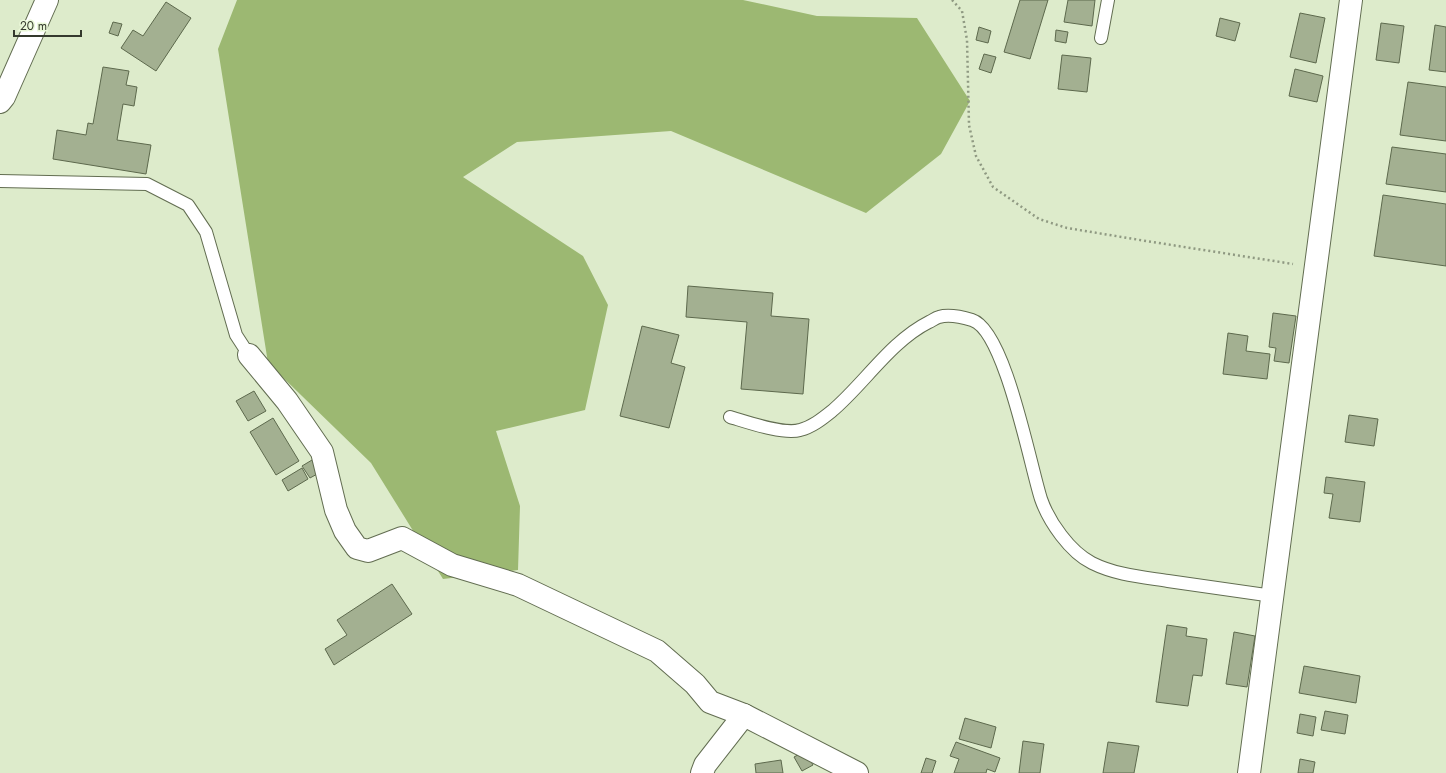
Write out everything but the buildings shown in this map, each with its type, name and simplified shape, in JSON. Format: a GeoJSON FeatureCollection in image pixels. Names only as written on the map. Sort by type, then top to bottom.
{"type":"FeatureCollection","features":[{"type":"Feature","properties":{"kind":"street"},"geometry":{"type":"LineString","coordinates":[[0,102],[4,97],[25,53],[48,0]]}},
{"type":"Feature","properties":{"kind":"street"},"geometry":{"type":"LineString","coordinates":[[1249,773],[1351,0]]}},
{"type":"Feature","properties":{"kind":"street"},"geometry":{"type":"LineString","coordinates":[[249,355],[288,401],[322,452],[336,510],[345,531],[357,548],[368,550],[402,538],[452,565],[518,585],[658,651],[695,684],[710,702],[744,715],[858,773]]}},
{"type":"Feature","properties":{"kind":"street"},"geometry":{"type":"LineString","coordinates":[[702,773],[705,765],[744,715]]}},
{"type":"Feature","properties":{"kind":"lane"},"geometry":{"type":"LineString","coordinates":[[1101,38],[1108,0]]}},
{"type":"Feature","properties":{"kind":"lane"},"geometry":{"type":"LineString","coordinates":[[0,181],[147,184],[188,205],[206,232],[236,335],[249,355]]}},
{"type":"Feature","properties":{"kind":"lane"},"geometry":{"type":"LineString","coordinates":[[730,417],[778,430],[799,431],[818,422],[838,406],[901,342],[919,327],[939,317],[957,316],[975,320],[986,330],[994,342],[1017,410],[1042,500],[1054,525],[1070,546],[1090,562],[1116,573],[1273,596]]}},
{"type":"Feature","properties":{"kind":"path"},"geometry":{"type":"LineString","coordinates":[[952,0],[962,11],[967,40],[969,125],[976,156],[993,187],[1039,218],[1067,228],[1316,268]]}},
{"type":"Feature","properties":{"kind":"green space"},"geometry":{"type":"Polygon","coordinates":[[[237,0],[743,0],[817,16],[917,18],[970,101],[941,154],[866,213],[671,131],[517,142],[463,177],[583,256],[608,305],[585,410],[496,431],[520,506],[518,570],[443,579],[371,463],[268,363],[218,49],[237,0]]]}}]}
